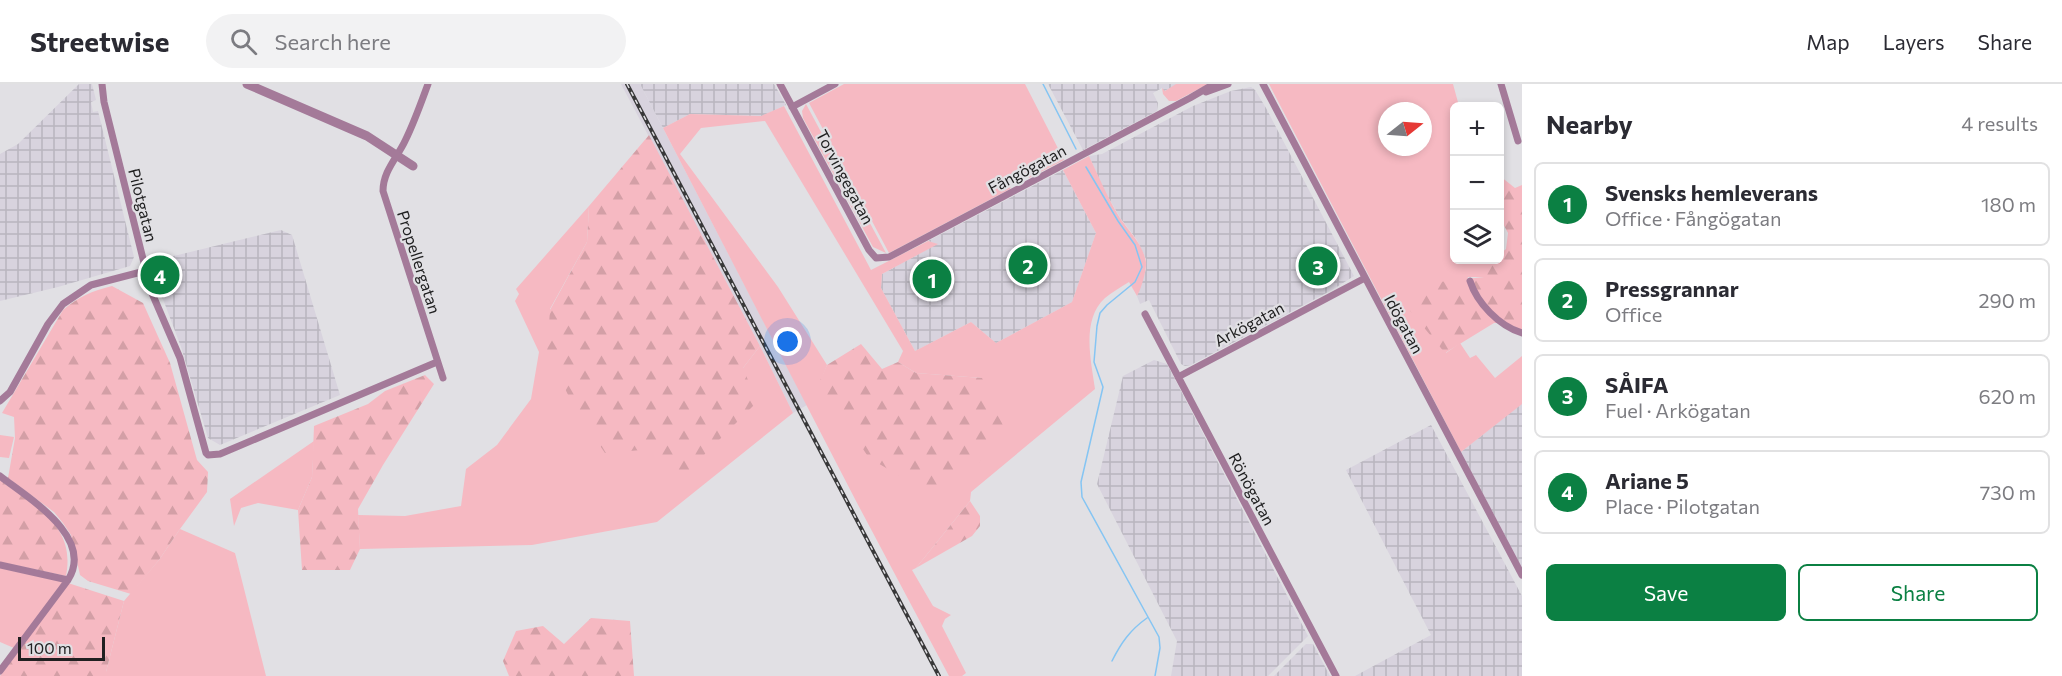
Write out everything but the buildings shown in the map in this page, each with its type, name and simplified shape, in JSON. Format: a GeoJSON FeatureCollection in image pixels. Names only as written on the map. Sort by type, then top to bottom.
{"type":"FeatureCollection","features":[{"type":"Feature","properties":{"kind":"street","name":"Pilotgatan"},"geometry":{"type":"LineString","coordinates":[[102,84],[104,102],[145,271],[156,305],[180,358],[206,453],[210,456],[219,454],[437,362]]}},
{"type":"Feature","properties":{"kind":"street"},"geometry":{"type":"LineString","coordinates":[[247,84],[349,127],[397,154],[413,166]]}},
{"type":"Feature","properties":{"kind":"street","name":"Propellergatan"},"geometry":{"type":"LineString","coordinates":[[428,84],[406,140],[383,183],[384,199],[443,378]]}},
{"type":"Feature","properties":{"kind":"street","name":"Torvingegatan"},"geometry":{"type":"LineString","coordinates":[[780,84],[869,250],[876,258]]}},
{"type":"Feature","properties":{"kind":"street"},"geometry":{"type":"LineString","coordinates":[[792,107],[835,84]]}},
{"type":"Feature","properties":{"kind":"street","name":"Fångögatan"},"geometry":{"type":"LineString","coordinates":[[876,258],[885,258],[895,254],[1214,84]]}},
{"type":"Feature","properties":{"kind":"street","name":"Fångögatan"},"geometry":{"type":"LineString","coordinates":[[1190,98],[1228,84]]}},
{"type":"Feature","properties":{"kind":"street","name":"Idögatan"},"geometry":{"type":"LineString","coordinates":[[1263,84],[1522,575]]}},
{"type":"Feature","properties":{"kind":"street"},"geometry":{"type":"LineString","coordinates":[[1501,84],[1518,141]]}},
{"type":"Feature","properties":{"kind":"street"},"geometry":{"type":"LineString","coordinates":[[0,401],[10,392],[48,324],[63,304],[92,285],[145,271]]}},
{"type":"Feature","properties":{"kind":"street","name":"Arkögatan"},"geometry":{"type":"LineString","coordinates":[[1178,377],[1365,278]]}},
{"type":"Feature","properties":{"kind":"street"},"geometry":{"type":"LineString","coordinates":[[1470,281],[1479,300],[1494,315],[1507,327],[1522,333]]}},
{"type":"Feature","properties":{"kind":"street","name":"Rönögatan"},"geometry":{"type":"LineString","coordinates":[[1145,314],[1336,676]]}},
{"type":"Feature","properties":{"kind":"street"},"geometry":{"type":"LineString","coordinates":[[0,476],[58,522],[72,547],[74,561],[73,571],[68,580],[0,671]]}},
{"type":"Feature","properties":{"kind":"street"},"geometry":{"type":"LineString","coordinates":[[0,565],[68,580]]}},
{"type":"Feature","properties":{"kind":"shaded area"},"geometry":{"type":"Polygon","coordinates":[[[79,84],[92,84],[96,100],[91,102],[93,112],[98,111],[134,257],[130,266],[0,301],[0,154],[18,144],[79,84]]]}},
{"type":"Feature","properties":{"kind":"shaded area"},"geometry":{"type":"Polygon","coordinates":[[[621,84],[640,84],[807,405],[793,413],[760,346],[621,84]]]}},
{"type":"Feature","properties":{"kind":"shaded area"},"geometry":{"type":"Polygon","coordinates":[[[640,84],[774,84],[786,105],[762,116],[690,114],[663,128],[640,84]]]}},
{"type":"Feature","properties":{"kind":"shaded area"},"geometry":{"type":"Polygon","coordinates":[[[1048,84],[1177,85],[1164,91],[1162,88],[1153,93],[1158,103],[1157,111],[1083,150],[1048,84]]]}},
{"type":"Feature","properties":{"kind":"shaded area"},"geometry":{"type":"Polygon","coordinates":[[[1251,87],[1266,108],[1354,276],[1332,290],[1191,365],[1185,366],[1181,364],[1149,300],[1140,304],[1137,296],[1146,269],[1146,259],[1137,240],[1104,190],[1089,156],[1102,154],[1193,106],[1231,91],[1251,87]]]}},
{"type":"Feature","properties":{"kind":"shaded area"},"geometry":{"type":"Polygon","coordinates":[[[1063,170],[1096,233],[1072,302],[996,343],[971,322],[915,351],[881,288],[882,274],[937,244],[928,241],[1063,170]]]}},
{"type":"Feature","properties":{"kind":"shaded area"},"geometry":{"type":"Polygon","coordinates":[[[281,230],[292,235],[340,395],[220,445],[208,438],[181,347],[149,262],[281,230]]]}},
{"type":"Feature","properties":{"kind":"shaded area"},"geometry":{"type":"Polygon","coordinates":[[[1154,360],[1167,364],[1308,636],[1268,676],[1171,676],[1177,641],[1097,484],[1123,376],[1154,360]]]}},
{"type":"Feature","properties":{"kind":"shaded area"},"geometry":{"type":"Polygon","coordinates":[[[1522,404],[1522,568],[1461,452],[1522,404]]]}},
{"type":"Feature","properties":{"kind":"shaded area"},"geometry":{"type":"Polygon","coordinates":[[[1431,425],[1522,596],[1522,676],[1355,676],[1431,635],[1346,470],[1431,425]]]}},
{"type":"Feature","properties":{"kind":"shaded area"},"geometry":{"type":"Polygon","coordinates":[[[1306,644],[1313,644],[1330,676],[1274,676],[1306,644]]]}},
{"type":"Feature","properties":{"kind":"green space"},"geometry":{"type":"Polygon","coordinates":[[[844,84],[1025,84],[1064,160],[1029,178],[1025,176],[1012,183],[1010,189],[889,253],[809,103],[844,84]]]}},
{"type":"Feature","properties":{"kind":"green space"},"geometry":{"type":"Polygon","coordinates":[[[1176,84],[1208,84],[1176,101],[1169,101],[1163,94],[1162,88],[1165,91],[1176,84]]]}},
{"type":"Feature","properties":{"kind":"green space"},"geometry":{"type":"Polygon","coordinates":[[[1269,84],[1453,84],[1458,102],[1450,102],[1450,264],[1484,264],[1484,277],[1468,277],[1446,353],[1460,343],[1470,358],[1476,355],[1495,378],[1522,356],[1522,404],[1461,452],[1269,84]]]}},
{"type":"Feature","properties":{"kind":"green space"},"geometry":{"type":"Polygon","coordinates":[[[806,104],[886,253],[873,247],[803,118],[802,111],[806,104]]]}},
{"type":"Feature","properties":{"kind":"green space"},"geometry":{"type":"Polygon","coordinates":[[[784,106],[871,270],[928,241],[938,244],[882,274],[881,288],[915,351],[971,322],[996,343],[1072,302],[1096,233],[1063,170],[1089,156],[1116,211],[1139,244],[1144,256],[1146,269],[1137,296],[1129,282],[1105,298],[1093,317],[1090,329],[1090,353],[1095,389],[971,492],[970,501],[912,570],[933,606],[951,615],[945,619],[942,626],[966,673],[962,676],[949,676],[663,128],[690,114],[761,116],[784,106]],[[765,121],[701,128],[680,154],[778,287],[827,365],[820,383],[982,378],[916,373],[898,362],[903,351],[765,121]]]}},
{"type":"Feature","properties":{"kind":"green space"},"geometry":{"type":"Polygon","coordinates":[[[649,135],[760,346],[743,368],[757,402],[679,480],[654,449],[605,453],[575,409],[547,352],[550,310],[587,242],[589,206],[649,135]]]}},
{"type":"Feature","properties":{"kind":"green space"},"geometry":{"type":"Polygon","coordinates":[[[1504,179],[1515,188],[1522,185],[1522,330],[1506,323],[1494,323],[1445,353],[1407,307],[1439,282],[1484,277],[1484,264],[1504,264],[1508,233],[1504,226],[1504,179]]]}},
{"type":"Feature","properties":{"kind":"green space"},"geometry":{"type":"Polygon","coordinates":[[[589,206],[587,242],[550,309],[679,479],[743,368],[760,346],[793,413],[657,522],[532,545],[360,549],[358,515],[405,516],[461,506],[466,469],[497,445],[531,399],[539,352],[515,301],[519,294],[516,289],[589,206]]]}},
{"type":"Feature","properties":{"kind":"green space"},"geometry":{"type":"Polygon","coordinates":[[[112,286],[143,303],[170,363],[197,460],[208,472],[207,492],[159,560],[131,594],[88,581],[80,575],[71,535],[63,523],[54,512],[8,478],[15,438],[14,417],[2,413],[63,310],[86,295],[112,286]]]}},
{"type":"Feature","properties":{"kind":"green space"},"geometry":{"type":"Polygon","coordinates":[[[861,344],[882,369],[898,362],[916,373],[982,378],[1003,425],[975,469],[931,494],[869,458],[819,383],[827,365],[861,344]]]}},
{"type":"Feature","properties":{"kind":"green space"},"geometry":{"type":"Polygon","coordinates":[[[425,375],[434,384],[358,509],[360,549],[350,570],[302,570],[298,510],[312,477],[314,426],[368,404],[385,391],[425,375]]]}},
{"type":"Feature","properties":{"kind":"green space"},"geometry":{"type":"Polygon","coordinates":[[[0,435],[14,437],[9,458],[0,457],[0,435]]]}},
{"type":"Feature","properties":{"kind":"green space"},"geometry":{"type":"Polygon","coordinates":[[[314,441],[312,477],[298,510],[258,503],[241,508],[234,526],[230,499],[314,441]]]}},
{"type":"Feature","properties":{"kind":"green space"},"geometry":{"type":"Polygon","coordinates":[[[0,480],[39,509],[59,530],[65,543],[66,576],[0,562],[0,480]]]}},
{"type":"Feature","properties":{"kind":"green space"},"geometry":{"type":"Polygon","coordinates":[[[970,501],[980,516],[980,526],[972,536],[916,568],[970,501]]]}},
{"type":"Feature","properties":{"kind":"green space"},"geometry":{"type":"Polygon","coordinates":[[[180,529],[235,553],[266,676],[106,676],[124,601],[159,560],[180,529]]]}},
{"type":"Feature","properties":{"kind":"green space"},"geometry":{"type":"Polygon","coordinates":[[[0,568],[63,582],[14,648],[0,642],[0,568]]]}},
{"type":"Feature","properties":{"kind":"green space"},"geometry":{"type":"Polygon","coordinates":[[[68,583],[124,601],[106,676],[0,676],[68,583]]]}},
{"type":"Feature","properties":{"kind":"green space"},"geometry":{"type":"Polygon","coordinates":[[[591,618],[630,621],[634,676],[509,676],[503,661],[516,631],[543,626],[564,644],[591,618]]]}},
{"type":"Feature","properties":{"kind":"waterway"},"geometry":{"type":"LineString","coordinates":[[1043,84],[1076,149]]}},
{"type":"Feature","properties":{"kind":"waterway"},"geometry":{"type":"LineString","coordinates":[[1086,167],[1135,245],[1142,267],[1135,282],[1100,313],[1094,362],[1103,387],[1081,482],[1082,497],[1159,637],[1160,648],[1155,676]]}},
{"type":"Feature","properties":{"kind":"waterway"},"geometry":{"type":"LineString","coordinates":[[1112,661],[1127,637],[1147,618]]}},
{"type":"Feature","properties":{"kind":"railway"},"geometry":{"type":"LineString","coordinates":[[627,84],[939,676]]}},
{"type":"Feature","properties":{"kind":"place","name":"Pressgrannar"},"geometry":{"type":"Point","coordinates":[1028,265]}},
{"type":"Feature","properties":{"kind":"place","name":"SÅIFA"},"geometry":{"type":"Point","coordinates":[1318,266]}},
{"type":"Feature","properties":{"kind":"place","name":"Ariane 5"},"geometry":{"type":"Point","coordinates":[160,275]}},
{"type":"Feature","properties":{"kind":"place","name":"Svensks hemleverans"},"geometry":{"type":"Point","coordinates":[932,279]}}]}
